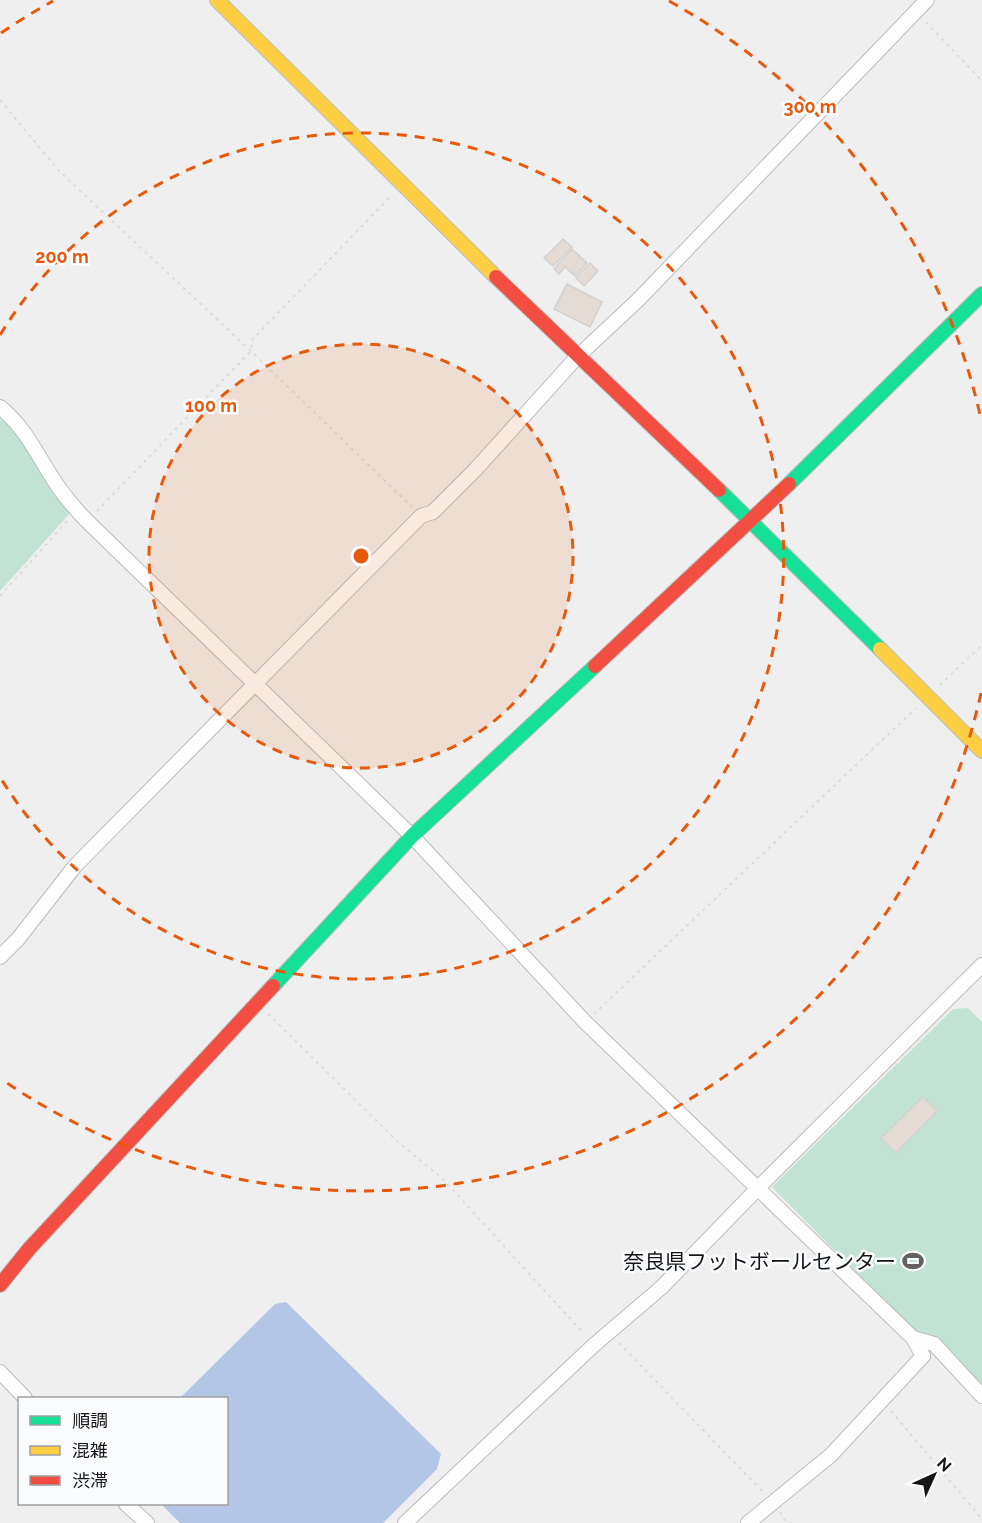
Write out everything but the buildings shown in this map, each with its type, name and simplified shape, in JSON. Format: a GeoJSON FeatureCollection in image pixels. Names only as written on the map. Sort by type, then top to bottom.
{"type":"FeatureCollection","features":[{"type":"Feature","properties":{"kind":"street"},"geometry":{"type":"LineString","coordinates":[[217,0],[577,357],[752,521],[982,751]]}},
{"type":"Feature","properties":{"kind":"street"},"geometry":{"type":"LineString","coordinates":[[0,957],[18,939],[75,866],[421,516],[433,512],[475,470],[577,357],[638,300],[927,0]]}},
{"type":"Feature","properties":{"kind":"street"},"geometry":{"type":"LineString","coordinates":[[0,1285],[28,1249],[256,1001],[412,836],[752,521],[982,294]]}},
{"type":"Feature","properties":{"kind":"street"},"geometry":{"type":"LineString","coordinates":[[0,407],[14,418],[33,443],[57,485],[87,522],[412,836],[585,1022],[759,1186],[913,1338],[923,1356],[831,1455],[748,1523]]}},
{"type":"Feature","properties":{"kind":"street"},"geometry":{"type":"LineString","coordinates":[[405,1523],[594,1345],[662,1287],[759,1186],[982,965]]}},
{"type":"Feature","properties":{"kind":"street"},"geometry":{"type":"LineString","coordinates":[[913,1338],[934,1344],[982,1396]]}},
{"type":"Feature","properties":{"kind":"street"},"geometry":{"type":"LineString","coordinates":[[0,1372],[24,1397]]}},
{"type":"Feature","properties":{"kind":"street"},"geometry":{"type":"LineString","coordinates":[[128,1505],[147,1523]]}},
{"type":"Feature","properties":{"kind":"path"},"geometry":{"type":"LineString","coordinates":[[916,11],[982,81]]}},
{"type":"Feature","properties":{"kind":"path"},"geometry":{"type":"LineString","coordinates":[[0,100],[60,172],[251,351],[421,516]]}},
{"type":"Feature","properties":{"kind":"path"},"geometry":{"type":"LineString","coordinates":[[87,522],[251,351],[252,340],[403,184]]}},
{"type":"Feature","properties":{"kind":"path"},"geometry":{"type":"LineString","coordinates":[[0,596],[77,510]]}},
{"type":"Feature","properties":{"kind":"path"},"geometry":{"type":"LineString","coordinates":[[585,1022],[982,645]]}},
{"type":"Feature","properties":{"kind":"path"},"geometry":{"type":"LineString","coordinates":[[256,1001],[399,1143],[443,1179],[594,1345]]}},
{"type":"Feature","properties":{"kind":"path"},"geometry":{"type":"LineString","coordinates":[[608,1333],[774,1503],[788,1523]]}},
{"type":"Feature","properties":{"kind":"path"},"geometry":{"type":"LineString","coordinates":[[882,1400],[982,1519]]}},
{"type":"Feature","properties":{"kind":"green space"},"geometry":{"type":"Polygon","coordinates":[[[0,414],[10,422],[71,512],[0,591],[0,414]]]}},
{"type":"Feature","properties":{"kind":"green space","name":"奈良県フットボールセンター"},"geometry":{"type":"Polygon","coordinates":[[[968,1008],[982,1022],[982,1389],[917,1334],[772,1187],[953,1009],[968,1008]]]}},
{"type":"Feature","properties":{"kind":"water"},"geometry":{"type":"Polygon","coordinates":[[[286,1302],[441,1454],[437,1469],[383,1523],[180,1523],[162,1505],[228,1505],[228,1397],[181,1397],[275,1304],[286,1302]]]}},
{"type":"Feature","properties":{"kind":"traffic: fast"},"geometry":{"type":"LineString","coordinates":[[789,484],[982,294]]}},
{"type":"Feature","properties":{"kind":"traffic: fast"},"geometry":{"type":"LineString","coordinates":[[719,490],[880,649]]}},
{"type":"Feature","properties":{"kind":"traffic: fast"},"geometry":{"type":"LineString","coordinates":[[273,986],[412,836],[595,666]]}},
{"type":"Feature","properties":{"kind":"traffic: slow"},"geometry":{"type":"LineString","coordinates":[[217,0],[496,277]]}},
{"type":"Feature","properties":{"kind":"traffic: slow"},"geometry":{"type":"LineString","coordinates":[[880,649],[982,751]]}},
{"type":"Feature","properties":{"kind":"traffic: jam"},"geometry":{"type":"LineString","coordinates":[[496,277],[719,490]]}},
{"type":"Feature","properties":{"kind":"traffic: jam"},"geometry":{"type":"LineString","coordinates":[[595,666],[789,484]]}},
{"type":"Feature","properties":{"kind":"traffic: jam"},"geometry":{"type":"LineString","coordinates":[[0,1285],[29,1249],[273,986]]}},
{"type":"Feature","properties":{"kind":"place","name":"奈良県フットボールセンター"},"geometry":{"type":"Point","coordinates":[913,1261]}}]}
